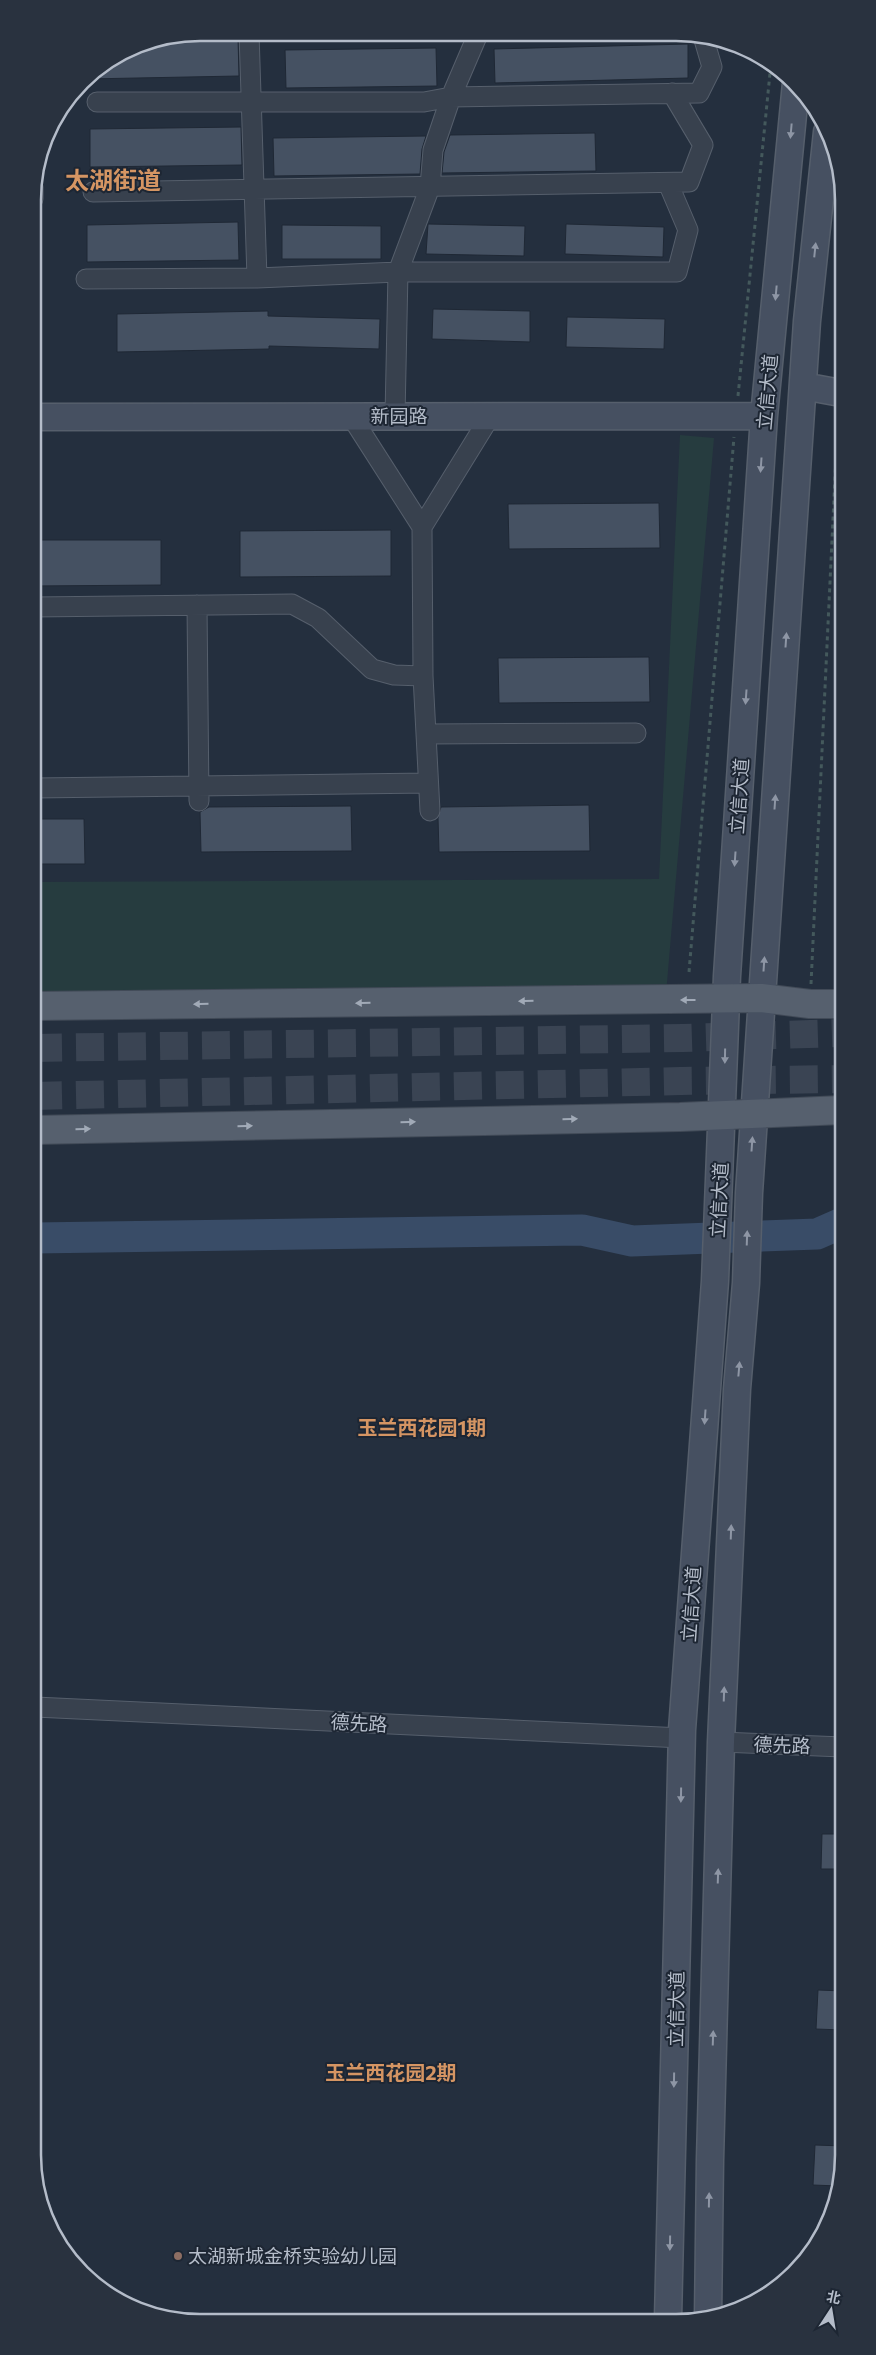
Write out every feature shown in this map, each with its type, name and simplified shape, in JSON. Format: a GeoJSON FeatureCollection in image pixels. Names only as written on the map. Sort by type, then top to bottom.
{"type":"FeatureCollection","features":[{"type":"Feature","properties":{"kind":"main road"},"geometry":{"type":"LineString","coordinates":[[42,1006],[726,1000],[761,998],[810,1004],[835,1004]]}},
{"type":"Feature","properties":{"kind":"main road"},"geometry":{"type":"LineString","coordinates":[[42,1130],[670,1117],[835,1110]]}},
{"type":"Feature","properties":{"kind":"street"},"geometry":{"type":"LineString","coordinates":[[395,416],[398,272],[430,187],[433,150],[451,97],[475,41]]}},
{"type":"Feature","properties":{"kind":"street"},"geometry":{"type":"LineString","coordinates":[[249,42],[256,278]]}},
{"type":"Feature","properties":{"kind":"street"},"geometry":{"type":"LineString","coordinates":[[97,102],[424,102],[451,97],[699,93],[712,67],[705,44]]}},
{"type":"Feature","properties":{"kind":"street"},"geometry":{"type":"LineString","coordinates":[[92,192],[689,182],[703,144],[672,93]]}},
{"type":"Feature","properties":{"kind":"street","name":"立信大道"},"geometry":{"type":"LineString","coordinates":[[668,2314],[682,1742],[715,1281],[726,1000],[764,419],[795,95]]}},
{"type":"Feature","properties":{"kind":"street","name":"立信大道"},"geometry":{"type":"LineString","coordinates":[[708,2311],[710,2160],[722,1747],[737,1389],[746,1283],[749,1193],[761,998],[807,321],[825,147]]}},
{"type":"Feature","properties":{"kind":"street"},"geometry":{"type":"LineString","coordinates":[[86,279],[256,278],[398,272],[677,272],[688,230],[668,183]]}},
{"type":"Feature","properties":{"kind":"street"},"geometry":{"type":"LineString","coordinates":[[803,390],[835,397]]}},
{"type":"Feature","properties":{"kind":"street","name":"新园路"},"geometry":{"type":"LineString","coordinates":[[42,427],[353,419],[395,416],[489,418]]}},
{"type":"Feature","properties":{"kind":"street","name":"新园路"},"geometry":{"type":"LineString","coordinates":[[42,417],[764,419]]}},
{"type":"Feature","properties":{"kind":"street"},"geometry":{"type":"LineString","coordinates":[[430,811],[422,676],[422,527],[489,418]]}},
{"type":"Feature","properties":{"kind":"street"},"geometry":{"type":"LineString","coordinates":[[353,419],[422,527]]}},
{"type":"Feature","properties":{"kind":"street"},"geometry":{"type":"LineString","coordinates":[[42,607],[292,604],[318,618],[372,669],[394,675],[422,676]]}},
{"type":"Feature","properties":{"kind":"street"},"geometry":{"type":"LineString","coordinates":[[197,605],[199,793]]}},
{"type":"Feature","properties":{"kind":"street"},"geometry":{"type":"LineString","coordinates":[[426,734],[636,732]]}},
{"type":"Feature","properties":{"kind":"street"},"geometry":{"type":"LineString","coordinates":[[42,788],[199,793],[428,783]]}},
{"type":"Feature","properties":{"kind":"street","name":"德先路"},"geometry":{"type":"LineString","coordinates":[[41,1707],[682,1742]]}},
{"type":"Feature","properties":{"kind":"street","name":"德先路"},"geometry":{"type":"LineString","coordinates":[[41,1716],[682,1742]]}},
{"type":"Feature","properties":{"kind":"street","name":"德先路"},"geometry":{"type":"LineString","coordinates":[[722,1747],[834,1747]]}},
{"type":"Feature","properties":{"kind":"street","name":"德先路"},"geometry":{"type":"LineString","coordinates":[[722,1747],[834,1755]]}},
{"type":"Feature","properties":{"kind":"path","name":"立信大道"},"geometry":{"type":"LineString","coordinates":[[689,972],[736,419],[770,73]]}},
{"type":"Feature","properties":{"kind":"path"},"geometry":{"type":"LineString","coordinates":[[811,990],[835,503]]}},
{"type":"Feature","properties":{"kind":"green space"},"geometry":{"type":"Polygon","coordinates":[[[680,435],[714,438],[666,994],[42,1001],[42,882],[659,879],[680,435]]]}},
{"type":"Feature","properties":{"kind":"building"},"geometry":{"type":"Polygon","coordinates":[[[190,42],[238,42],[239,76],[98,79],[112,68],[139,53],[169,44],[190,42]]]}},
{"type":"Feature","properties":{"kind":"building"},"geometry":{"type":"Polygon","coordinates":[[[688,44],[688,78],[495,83],[494,49],[688,44]]]}},
{"type":"Feature","properties":{"kind":"building"},"geometry":{"type":"Polygon","coordinates":[[[436,48],[437,86],[286,88],[285,50],[436,48]]]}},
{"type":"Feature","properties":{"kind":"building"},"geometry":{"type":"Polygon","coordinates":[[[241,127],[242,165],[90,167],[90,129],[241,127]]]}},
{"type":"Feature","properties":{"kind":"building"},"geometry":{"type":"Polygon","coordinates":[[[595,133],[596,171],[442,173],[444,152],[450,135],[595,133]]]}},
{"type":"Feature","properties":{"kind":"building"},"geometry":{"type":"Polygon","coordinates":[[[426,136],[422,149],[420,174],[274,176],[273,138],[426,136]]]}},
{"type":"Feature","properties":{"kind":"building"},"geometry":{"type":"Polygon","coordinates":[[[238,222],[239,260],[87,262],[87,225],[238,222]]]}},
{"type":"Feature","properties":{"kind":"building"},"geometry":{"type":"Polygon","coordinates":[[[428,224],[525,226],[524,256],[426,254],[428,224]]]}},
{"type":"Feature","properties":{"kind":"building"},"geometry":{"type":"Polygon","coordinates":[[[566,224],[664,227],[663,257],[565,254],[566,224]]]}},
{"type":"Feature","properties":{"kind":"building"},"geometry":{"type":"Polygon","coordinates":[[[282,225],[381,226],[381,259],[282,259],[282,225]]]}},
{"type":"Feature","properties":{"kind":"building"},"geometry":{"type":"Polygon","coordinates":[[[433,309],[530,311],[530,342],[432,339],[433,309]]]}},
{"type":"Feature","properties":{"kind":"building"},"geometry":{"type":"Polygon","coordinates":[[[268,311],[268,316],[380,319],[379,349],[269,346],[269,349],[117,352],[117,314],[268,311]]]}},
{"type":"Feature","properties":{"kind":"building"},"geometry":{"type":"Polygon","coordinates":[[[567,317],[665,319],[664,349],[566,347],[567,317]]]}},
{"type":"Feature","properties":{"kind":"building"},"geometry":{"type":"Polygon","coordinates":[[[659,503],[660,548],[509,549],[508,504],[659,503]]]}},
{"type":"Feature","properties":{"kind":"building"},"geometry":{"type":"Polygon","coordinates":[[[391,530],[391,576],[240,577],[240,531],[391,530]]]}},
{"type":"Feature","properties":{"kind":"building"},"geometry":{"type":"Polygon","coordinates":[[[42,540],[161,540],[161,585],[42,586],[42,540]]]}},
{"type":"Feature","properties":{"kind":"building"},"geometry":{"type":"Polygon","coordinates":[[[649,657],[650,702],[499,703],[498,658],[649,657]]]}},
{"type":"Feature","properties":{"kind":"building"},"geometry":{"type":"Polygon","coordinates":[[[589,805],[590,851],[439,852],[438,818],[441,807],[589,805]]]}},
{"type":"Feature","properties":{"kind":"building"},"geometry":{"type":"Polygon","coordinates":[[[351,806],[352,851],[201,852],[200,812],[209,807],[351,806]]]}},
{"type":"Feature","properties":{"kind":"building"},"geometry":{"type":"Polygon","coordinates":[[[42,819],[84,819],[85,864],[42,864],[42,819]]]}},
{"type":"Feature","properties":{"kind":"building"},"geometry":{"type":"Polygon","coordinates":[[[822,1834],[834,1834],[834,1869],[821,1869],[822,1834]]]}},
{"type":"Feature","properties":{"kind":"building"},"geometry":{"type":"Polygon","coordinates":[[[818,1990],[834,1991],[834,2030],[816,2029],[818,1990]]]}},
{"type":"Feature","properties":{"kind":"building"},"geometry":{"type":"Polygon","coordinates":[[[815,2145],[834,2146],[831,2186],[813,2185],[815,2145]]]}},
{"type":"Feature","properties":{"kind":"waterway"},"geometry":{"type":"LineString","coordinates":[[41,1238],[582,1230],[632,1241],[817,1234],[834,1226]]}},
{"type":"Feature","properties":{"kind":"tunnel"},"geometry":{"type":"LineString","coordinates":[[42,1048],[683,1038],[835,1033]]}},
{"type":"Feature","properties":{"kind":"tunnel"},"geometry":{"type":"LineString","coordinates":[[42,1096],[835,1079]]}},
{"type":"Feature","properties":{"kind":"place","name":"太湖新城金桥实验幼儿园"},"geometry":{"type":"Point","coordinates":[178,2256]}},
{"type":"Feature","properties":{"kind":"district","name":"太湖街道"},"geometry":{"type":"Point","coordinates":[113,181]}},
{"type":"Feature","properties":{"kind":"district","name":"玉兰西花园1期"},"geometry":{"type":"Point","coordinates":[422,1428]}},
{"type":"Feature","properties":{"kind":"district","name":"玉兰西花园2期"},"geometry":{"type":"Point","coordinates":[391,2073]}}]}
